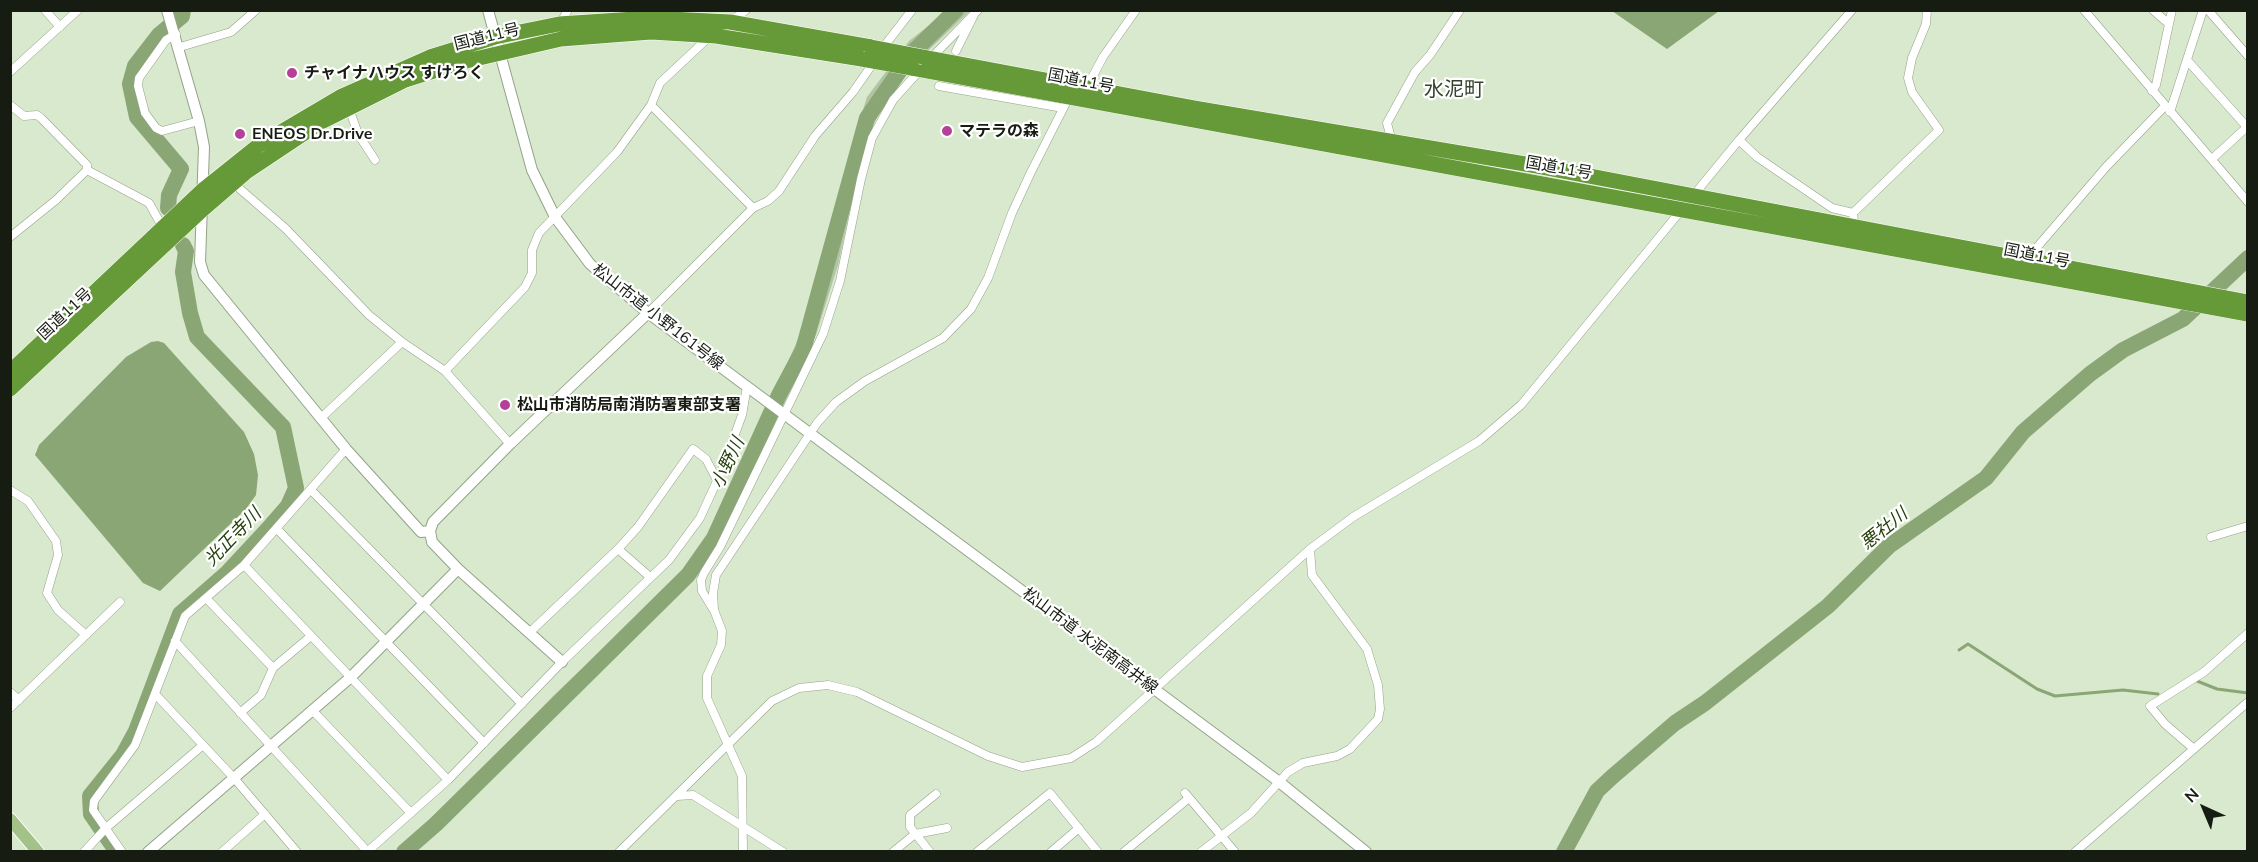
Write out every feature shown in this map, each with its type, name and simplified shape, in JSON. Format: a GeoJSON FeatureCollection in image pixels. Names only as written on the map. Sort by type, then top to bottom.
{"type":"FeatureCollection","features":[{"type":"Feature","properties":{"kind":"highway","name":"国道11号"},"geometry":{"type":"LineString","coordinates":[[10,372],[204,189],[259,145],[345,101],[497,45],[560,32],[650,18],[730,22],[867,53],[1088,87],[1395,149]]}},
{"type":"Feature","properties":{"kind":"highway","name":"国道11号"},"geometry":{"type":"LineString","coordinates":[[560,32],[651,32],[711,35],[867,53]]}},
{"type":"Feature","properties":{"kind":"highway","name":"国道11号"},"geometry":{"type":"LineString","coordinates":[[922,63],[1066,102],[1395,149],[1537,166],[1687,202],[1855,227],[2022,265],[2213,301],[2247,314]]}},
{"type":"Feature","properties":{"kind":"highway","name":"国道11号"},"geometry":{"type":"LineString","coordinates":[[10,389],[233,183],[345,101]]}},
{"type":"Feature","properties":{"kind":"highway","name":"国道11号"},"geometry":{"type":"LineString","coordinates":[[2213,301],[2247,302]]}},
{"type":"Feature","properties":{"kind":"main road"},"geometry":{"type":"LineString","coordinates":[[10,819],[38,852]]}},
{"type":"Feature","properties":{"kind":"street"},"geometry":{"type":"LineString","coordinates":[[45,10],[60,27]]}},
{"type":"Feature","properties":{"kind":"street"},"geometry":{"type":"LineString","coordinates":[[10,72],[78,10]]}},
{"type":"Feature","properties":{"kind":"street"},"geometry":{"type":"LineString","coordinates":[[180,47],[231,32],[256,10]]}},
{"type":"Feature","properties":{"kind":"street","name":"松山市道 小野161号線"},"geometry":{"type":"LineString","coordinates":[[488,10],[532,170],[555,217],[590,264],[648,313],[811,434]]}},
{"type":"Feature","properties":{"kind":"street"},"geometry":{"type":"LineString","coordinates":[[560,32],[568,10]]}},
{"type":"Feature","properties":{"kind":"street"},"geometry":{"type":"LineString","coordinates":[[445,371],[525,287],[532,273],[532,250],[539,233],[617,152],[651,105],[660,82],[711,35],[746,10]]}},
{"type":"Feature","properties":{"kind":"street"},"geometry":{"type":"LineString","coordinates":[[562,662],[432,542],[430,531],[433,522],[753,208],[768,201],[789,178],[815,136],[853,92],[897,27],[912,10]]}},
{"type":"Feature","properties":{"kind":"street"},"geometry":{"type":"LineString","coordinates":[[714,610],[712,584],[716,575],[811,434],[836,402],[865,381],[943,338],[971,309],[988,278],[1026,182],[1066,102],[1088,87],[1103,57],[1136,10]]}},
{"type":"Feature","properties":{"kind":"street"},"geometry":{"type":"LineString","coordinates":[[1395,149],[1387,123],[1414,72],[1430,55],[1460,10]]}},
{"type":"Feature","properties":{"kind":"street"},"geometry":{"type":"LineString","coordinates":[[619,852],[772,702],[799,688],[828,685],[857,692],[987,756],[1022,767],[1071,758],[1096,742],[1310,549],[1353,517],[1479,441],[1521,405],[1606,305],[1687,202],[1852,10]]}},
{"type":"Feature","properties":{"kind":"street"},"geometry":{"type":"LineString","coordinates":[[1739,140],[1757,157],[1832,208],[1855,227],[1939,130],[1912,92],[1908,78],[1912,58],[1926,24],[1927,10]]}},
{"type":"Feature","properties":{"kind":"street"},"geometry":{"type":"LineString","coordinates":[[2084,10],[2247,202]]}},
{"type":"Feature","properties":{"kind":"street"},"geometry":{"type":"LineString","coordinates":[[2153,10],[2169,24]]}},
{"type":"Feature","properties":{"kind":"street"},"geometry":{"type":"LineString","coordinates":[[2152,91],[2156,86],[2172,10]]}},
{"type":"Feature","properties":{"kind":"street"},"geometry":{"type":"LineString","coordinates":[[2022,265],[2106,167],[2167,109],[2187,60],[2203,10]]}},
{"type":"Feature","properties":{"kind":"street"},"geometry":{"type":"LineString","coordinates":[[2208,10],[2247,56]]}},
{"type":"Feature","properties":{"kind":"street"},"geometry":{"type":"LineString","coordinates":[[956,51],[976,12]]}},
{"type":"Feature","properties":{"kind":"street"},"geometry":{"type":"LineString","coordinates":[[743,852],[745,827],[742,776],[707,698],[707,676],[721,645],[722,632],[714,610],[702,591],[701,580],[720,547],[823,334],[837,292],[873,138],[893,100],[922,63],[976,12]]}},
{"type":"Feature","properties":{"kind":"street"},"geometry":{"type":"LineString","coordinates":[[172,23],[204,147],[200,262],[204,275],[346,449],[421,532],[430,531]]}},
{"type":"Feature","properties":{"kind":"street"},"geometry":{"type":"LineString","coordinates":[[172,23],[166,40],[139,78],[138,86],[144,113],[156,128],[162,131],[199,121]]}},
{"type":"Feature","properties":{"kind":"street"},"geometry":{"type":"LineString","coordinates":[[2187,60],[2247,126],[2212,159]]}},
{"type":"Feature","properties":{"kind":"street"},"geometry":{"type":"LineString","coordinates":[[939,86],[1066,102]]}},
{"type":"Feature","properties":{"kind":"street"},"geometry":{"type":"LineString","coordinates":[[345,101],[358,134],[375,160]]}},
{"type":"Feature","properties":{"kind":"street"},"geometry":{"type":"LineString","coordinates":[[10,105],[24,116],[37,115],[41,118],[70,145],[87,165],[87,170]]}},
{"type":"Feature","properties":{"kind":"street"},"geometry":{"type":"LineString","coordinates":[[651,105],[753,208]]}},
{"type":"Feature","properties":{"kind":"street"},"geometry":{"type":"LineString","coordinates":[[87,170],[148,203],[163,228]]}},
{"type":"Feature","properties":{"kind":"street"},"geometry":{"type":"LineString","coordinates":[[10,237],[56,200],[87,170]]}},
{"type":"Feature","properties":{"kind":"street"},"geometry":{"type":"LineString","coordinates":[[233,183],[285,228],[369,315],[402,342],[445,371],[510,444]]}},
{"type":"Feature","properties":{"kind":"street"},"geometry":{"type":"LineString","coordinates":[[321,418],[402,342]]}},
{"type":"Feature","properties":{"kind":"street"},"geometry":{"type":"LineString","coordinates":[[175,641],[367,851],[448,780],[562,662],[669,560],[700,518],[734,443],[747,386]]}},
{"type":"Feature","properties":{"kind":"street","name":"松山市道 水泥南高井線"},"geometry":{"type":"LineString","coordinates":[[811,434],[1278,782],[1366,852]]}},
{"type":"Feature","properties":{"kind":"street"},"geometry":{"type":"LineString","coordinates":[[122,852],[93,810],[94,801],[135,745],[185,616],[244,565],[346,449]]}},
{"type":"Feature","properties":{"kind":"street"},"geometry":{"type":"LineString","coordinates":[[529,633],[618,549],[638,526],[693,449],[706,459],[717,480]]}},
{"type":"Feature","properties":{"kind":"street"},"geometry":{"type":"LineString","coordinates":[[10,490],[28,501],[56,541],[58,555],[47,593],[58,610],[86,635]]}},
{"type":"Feature","properties":{"kind":"street"},"geometry":{"type":"LineString","coordinates":[[312,490],[422,605],[522,704]]}},
{"type":"Feature","properties":{"kind":"street"},"geometry":{"type":"LineString","coordinates":[[2211,537],[2247,526]]}},
{"type":"Feature","properties":{"kind":"street"},"geometry":{"type":"LineString","coordinates":[[277,529],[484,743]]}},
{"type":"Feature","properties":{"kind":"street"},"geometry":{"type":"LineString","coordinates":[[618,549],[650,577]]}},
{"type":"Feature","properties":{"kind":"street"},"geometry":{"type":"LineString","coordinates":[[1201,852],[1251,813],[1278,782],[1303,763],[1337,756],[1350,749],[1378,719],[1380,709],[1378,685],[1367,649],[1311,575],[1310,549]]}},
{"type":"Feature","properties":{"kind":"street"},"geometry":{"type":"LineString","coordinates":[[244,565],[448,780]]}},
{"type":"Feature","properties":{"kind":"street"},"geometry":{"type":"LineString","coordinates":[[148,852],[351,678],[458,568]]}},
{"type":"Feature","properties":{"kind":"street"},"geometry":{"type":"LineString","coordinates":[[206,598],[273,668]]}},
{"type":"Feature","properties":{"kind":"street"},"geometry":{"type":"LineString","coordinates":[[10,708],[120,602]]}},
{"type":"Feature","properties":{"kind":"street"},"geometry":{"type":"LineString","coordinates":[[2194,749],[2165,724],[2150,706],[2212,666],[2247,633]]}},
{"type":"Feature","properties":{"kind":"street"},"geometry":{"type":"LineString","coordinates":[[240,713],[261,695],[273,668],[311,636]]}},
{"type":"Feature","properties":{"kind":"street"},"geometry":{"type":"LineString","coordinates":[[10,692],[19,700]]}},
{"type":"Feature","properties":{"kind":"street"},"geometry":{"type":"LineString","coordinates":[[156,695],[234,778],[294,851]]}},
{"type":"Feature","properties":{"kind":"street"},"geometry":{"type":"LineString","coordinates":[[2075,852],[2247,702]]}},
{"type":"Feature","properties":{"kind":"street"},"geometry":{"type":"LineString","coordinates":[[313,711],[411,813]]}},
{"type":"Feature","properties":{"kind":"street"},"geometry":{"type":"LineString","coordinates":[[84,852],[106,828],[203,745]]}},
{"type":"Feature","properties":{"kind":"street"},"geometry":{"type":"LineString","coordinates":[[977,852],[1050,793],[1098,852]]}},
{"type":"Feature","properties":{"kind":"street"},"geometry":{"type":"LineString","coordinates":[[930,852],[910,827],[910,815],[936,794]]}},
{"type":"Feature","properties":{"kind":"street"},"geometry":{"type":"LineString","coordinates":[[677,796],[693,795],[783,852]]}},
{"type":"Feature","properties":{"kind":"street"},"geometry":{"type":"LineString","coordinates":[[1124,852],[1187,795],[1235,852]]}},
{"type":"Feature","properties":{"kind":"street"},"geometry":{"type":"LineString","coordinates":[[222,852],[265,814]]}},
{"type":"Feature","properties":{"kind":"street"},"geometry":{"type":"LineString","coordinates":[[893,852],[915,834],[947,828]]}},
{"type":"Feature","properties":{"kind":"street"},"geometry":{"type":"LineString","coordinates":[[1051,852],[1079,828]]}},
{"type":"Feature","properties":{"kind":"shaded area"},"geometry":{"type":"Polygon","coordinates":[[[947,11],[970,11],[897,80],[872,127],[863,148],[838,265],[816,335],[709,559],[699,573],[572,694],[473,796],[412,851],[394,852],[476,776],[553,696],[643,611],[689,564],[704,543],[723,507],[811,310],[826,261],[826,250],[828,250],[852,145],[867,97],[909,41],[947,11]]]}},
{"type":"Feature","properties":{"kind":"shaded area"},"geometry":{"type":"Polygon","coordinates":[[[1612,11],[1719,11],[1667,49],[1612,11]]]}},
{"type":"Feature","properties":{"kind":"shaded area"},"geometry":{"type":"Polygon","coordinates":[[[151,342],[164,343],[244,432],[254,454],[258,475],[256,495],[246,509],[160,591],[143,583],[35,455],[39,445],[126,357],[151,342]]]}},
{"type":"Feature","properties":{"kind":"waterway","name":"光正寺川"},"geometry":{"type":"LineString","coordinates":[[168,208],[169,195],[181,169],[137,117],[130,84],[135,66],[159,35],[182,16],[183,10]]}},
{"type":"Feature","properties":{"kind":"waterway","name":"小野川"},"geometry":{"type":"LineString","coordinates":[[404,852],[436,824],[688,575],[714,538],[779,395],[803,350],[867,118],[912,53],[956,10]]}},
{"type":"Feature","properties":{"kind":"waterway","name":"光正寺川"},"geometry":{"type":"LineString","coordinates":[[117,852],[91,814],[90,796],[123,755],[136,731],[180,614],[227,573],[268,529],[288,506],[296,488],[283,427],[197,337],[183,272],[186,251],[183,245]]}},
{"type":"Feature","properties":{"kind":"waterway","name":"悪社川"},"geometry":{"type":"LineString","coordinates":[[1564,852],[1597,791],[1612,777],[1675,723],[1705,703],[1828,606],[1889,546],[1986,478],[2023,432],[2090,374],[2123,350],[2183,319],[2248,258]]}},
{"type":"Feature","properties":{"kind":"waterway"},"geometry":{"type":"LineString","coordinates":[[1959,650],[1968,644],[2037,689],[2055,696],[2123,690],[2158,694]]}},
{"type":"Feature","properties":{"kind":"waterway"},"geometry":{"type":"LineString","coordinates":[[2197,681],[2217,689],[2248,693]]}},
{"type":"Feature","properties":{"kind":"place","name":"チャイナハウス すけろく"},"geometry":{"type":"Point","coordinates":[292,73]}},
{"type":"Feature","properties":{"kind":"place","name":"マテラの森"},"geometry":{"type":"Point","coordinates":[947,131]}},
{"type":"Feature","properties":{"kind":"place","name":"ENEOS Dr.Drive"},"geometry":{"type":"Point","coordinates":[240,134]}},
{"type":"Feature","properties":{"kind":"place","name":"松山市消防局南消防署東部支署"},"geometry":{"type":"Point","coordinates":[505,405]}},
{"type":"Feature","properties":{"kind":"district","name":"水泥町"},"geometry":{"type":"Point","coordinates":[1454,90]}}]}
